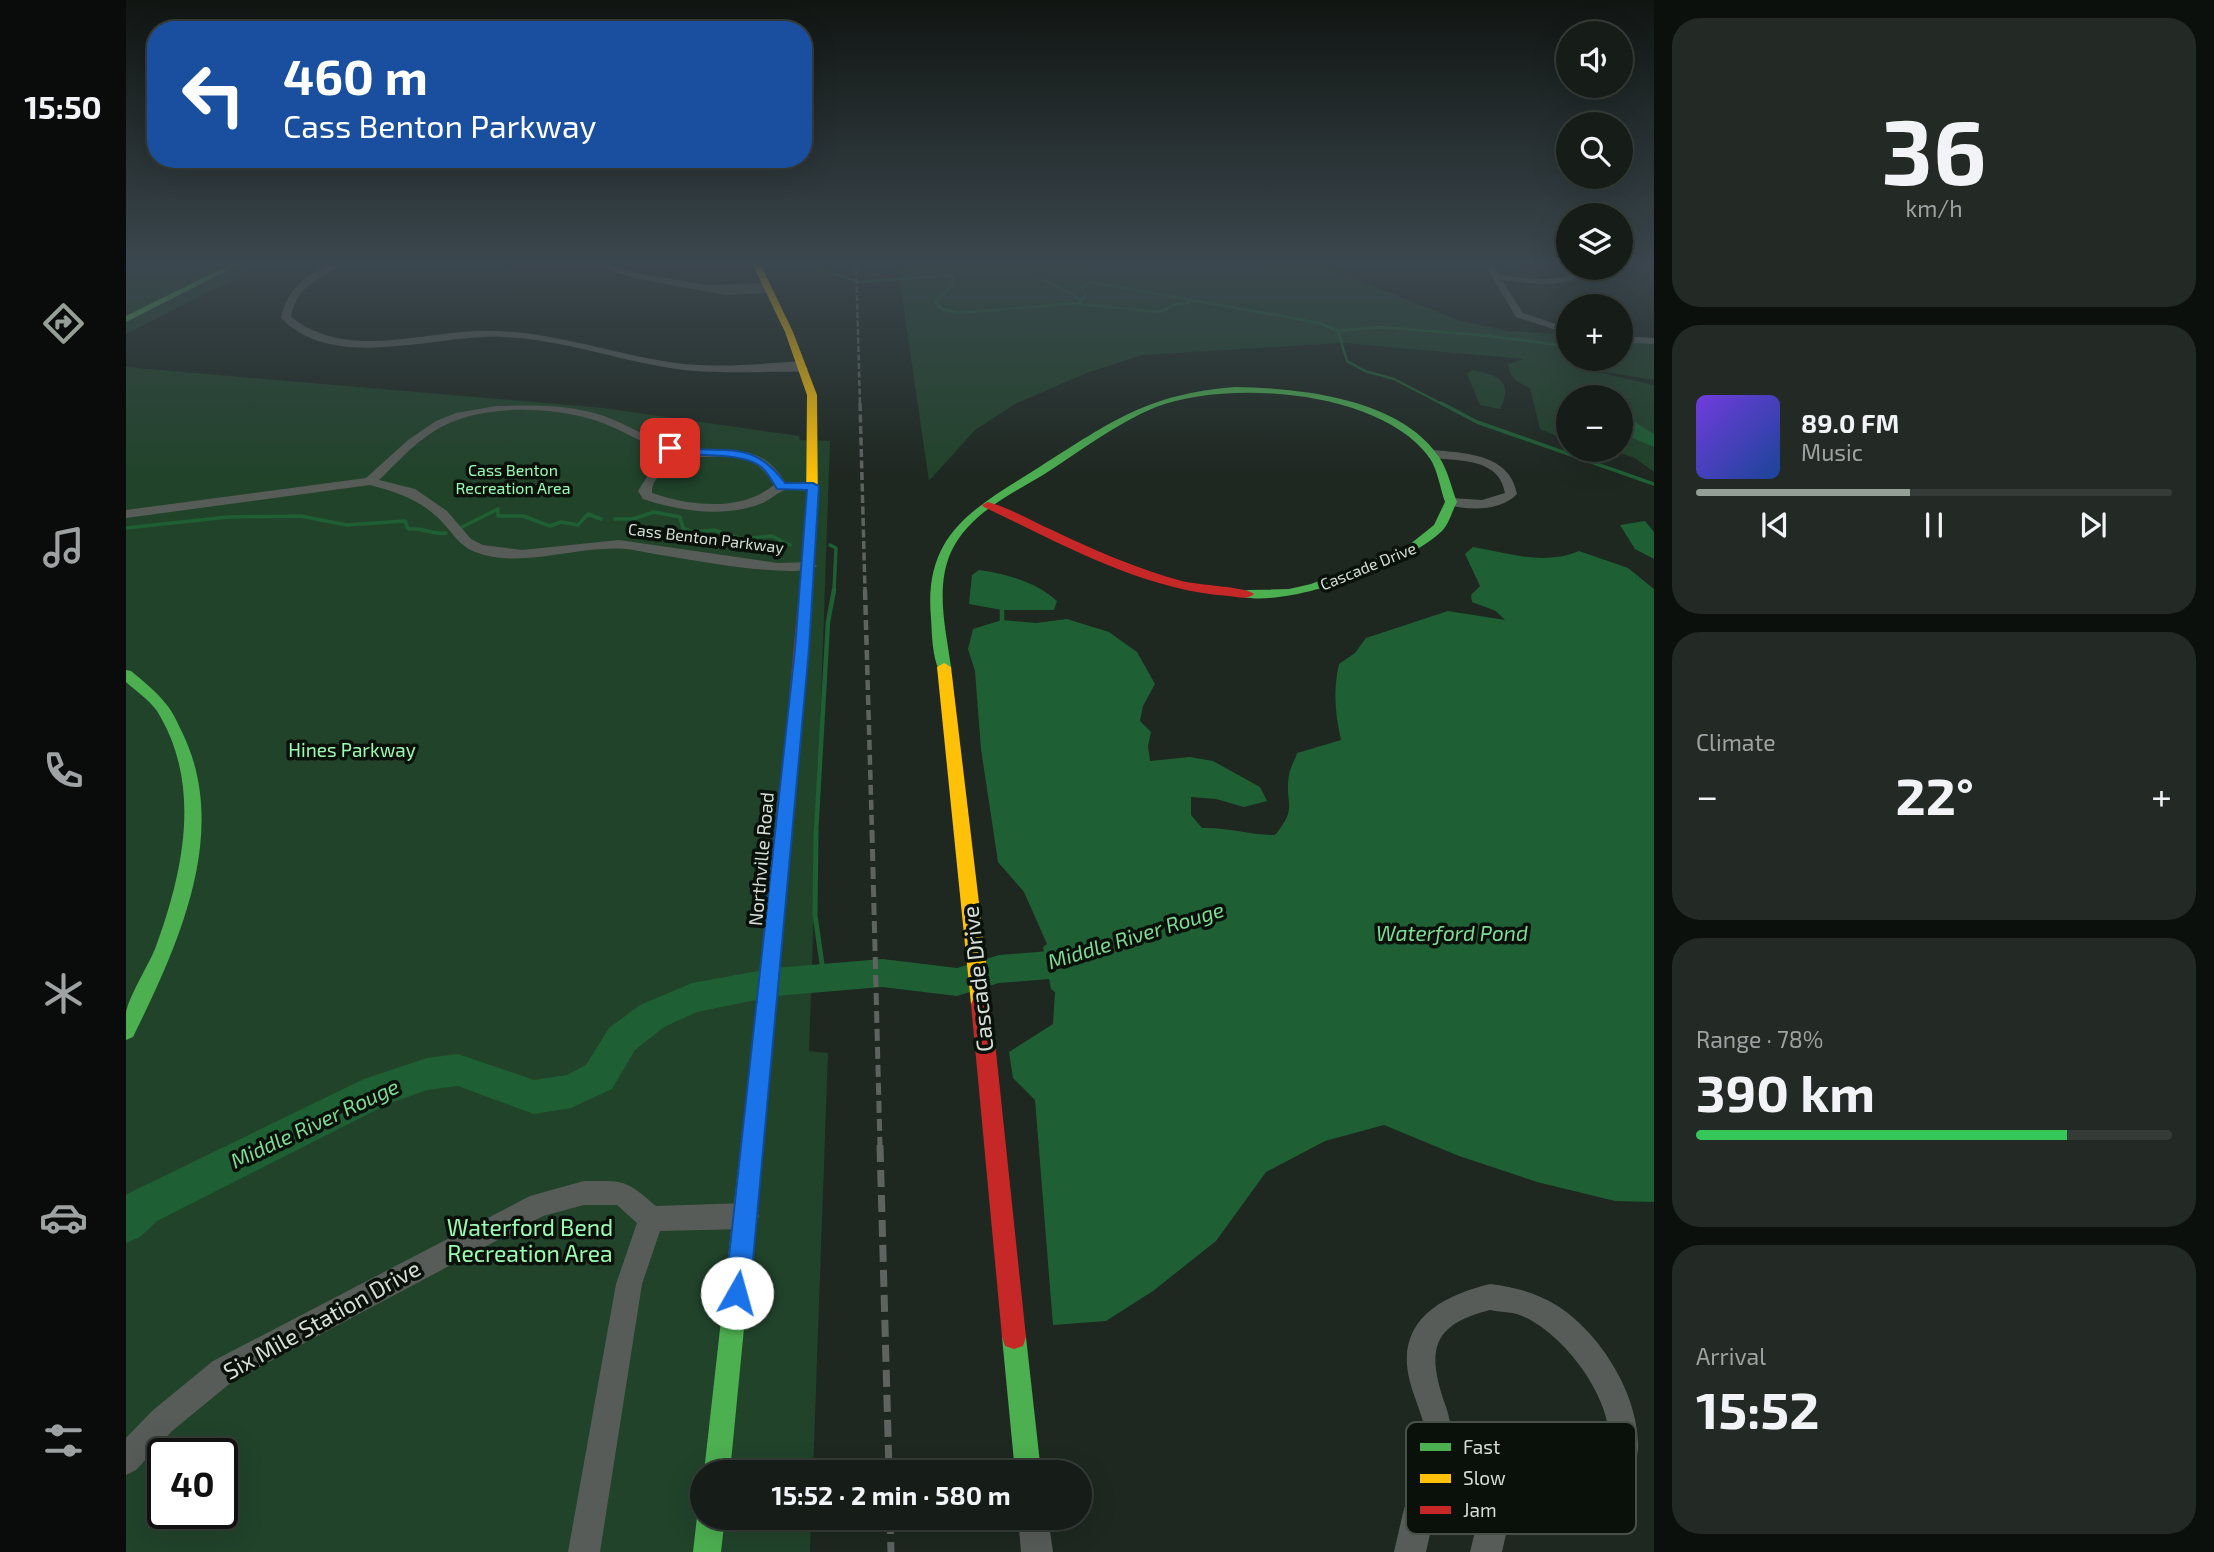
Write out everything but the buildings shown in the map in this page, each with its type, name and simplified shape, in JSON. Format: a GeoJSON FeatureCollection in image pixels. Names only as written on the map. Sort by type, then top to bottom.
{"type":"FeatureCollection","features":[{"type":"Feature","properties":{"kind":"street"},"geometry":{"type":"LineString","coordinates":[[311,333],[356,343],[400,342],[476,334],[543,336],[669,365],[802,367]]}},
{"type":"Feature","properties":{"kind":"street","name":"Northville Road"},"geometry":{"type":"LineString","coordinates":[[718,1460],[769,996],[810,566],[812,395],[790,333]]}},
{"type":"Feature","properties":{"kind":"street"},"geometry":{"type":"LineString","coordinates":[[1633,340],[1654,341]]}},
{"type":"Feature","properties":{"kind":"street","name":"Cascade Drive"},"geometry":{"type":"LineString","coordinates":[[1027,1460],[976,952],[937,608],[938,573],[943,554],[965,522],[1126,417],[1171,399],[1201,392],[1268,390],[1347,405],[1392,424],[1432,454]]}},
{"type":"Feature","properties":{"kind":"street"},"geometry":{"type":"LineString","coordinates":[[370,481],[423,434],[442,421],[460,416],[516,410],[547,410],[594,416],[670,448],[694,453],[728,452],[753,456],[773,471],[781,486]]}},
{"type":"Feature","properties":{"kind":"street"},"geometry":{"type":"LineString","coordinates":[[694,453],[663,466],[647,483],[644,491],[647,496],[661,502],[714,508],[758,499],[781,486],[813,486]]}},
{"type":"Feature","properties":{"kind":"street"},"geometry":{"type":"LineString","coordinates":[[1432,454],[1483,461],[1506,475],[1511,485],[1511,494],[1500,502],[1484,505],[1451,502],[1432,454]]}},
{"type":"Feature","properties":{"kind":"street","name":"Cass Benton Parkway"},"geometry":{"type":"LineString","coordinates":[[126,514],[370,481],[411,492],[442,514],[472,546],[501,553],[531,554],[570,547],[619,544],[778,567],[810,566]]}},
{"type":"Feature","properties":{"kind":"street","name":"Cascade Drive"},"geometry":{"type":"LineString","coordinates":[[988,505],[1157,577],[1208,591],[1256,595],[1279,594],[1329,582],[1429,541],[1444,523],[1451,502]]}},
{"type":"Feature","properties":{"kind":"street"},"geometry":{"type":"LineString","coordinates":[[126,674],[156,703],[177,737],[191,777],[195,818],[191,865],[178,916],[154,978],[126,1031]]}},
{"type":"Feature","properties":{"kind":"street","name":"Six Mile Station Drive"},"geometry":{"type":"LineString","coordinates":[[126,1460],[162,1421],[223,1371],[539,1205],[584,1192],[622,1193],[651,1219]]}},
{"type":"Feature","properties":{"kind":"street"},"geometry":{"type":"LineString","coordinates":[[584,1552],[629,1284],[651,1219],[746,1216]]}},
{"type":"Feature","properties":{"kind":"street"},"geometry":{"type":"LineString","coordinates":[[1435,1422],[1422,1375],[1423,1342],[1444,1312],[1478,1296],[1502,1297],[1531,1305],[1559,1322],[1592,1356],[1616,1407],[1618,1422]]}},
{"type":"Feature","properties":{"kind":"street"},"geometry":{"type":"LineString","coordinates":[[707,1552],[710,1530]]}},
{"type":"Feature","properties":{"kind":"street"},"geometry":{"type":"LineString","coordinates":[[1034,1530],[1037,1552]]}},
{"type":"Feature","properties":{"kind":"street"},"geometry":{"type":"LineString","coordinates":[[1410,1552],[1414,1534]]}},
{"type":"Feature","properties":{"kind":"street"},"geometry":{"type":"LineString","coordinates":[[1486,1552],[1490,1534]]}},
{"type":"Feature","properties":{"kind":"green space"},"geometry":{"type":"Polygon","coordinates":[[[907,333],[1556,334],[1556,371],[1593,371],[1654,385],[1654,472],[1633,457],[1633,385],[1556,385],[1556,436],[1540,429],[1530,388],[1510,373],[1508,364],[1524,359],[1343,343],[1142,355],[1087,373],[1017,403],[975,430],[929,481],[907,333]]]}},
{"type":"Feature","properties":{"kind":"green space"},"geometry":{"type":"Polygon","coordinates":[[[1633,340],[1654,342],[1654,380],[1599,371],[1633,371],[1633,340]]]}},
{"type":"Feature","properties":{"kind":"green space"},"geometry":{"type":"Polygon","coordinates":[[[126,367],[603,408],[799,436],[800,440],[830,441],[809,1051],[828,1053],[813,1460],[690,1460],[690,1530],[811,1530],[810,1552],[126,1552],[126,367]]]}},
{"type":"Feature","properties":{"kind":"green space"},"geometry":{"type":"Polygon","coordinates":[[[1472,370],[1489,374],[1501,381],[1505,392],[1500,409],[1480,405],[1467,374],[1472,370]]]}},
{"type":"Feature","properties":{"kind":"water"},"geometry":{"type":"Polygon","coordinates":[[[1633,421],[1654,434],[1654,447],[1633,438],[1633,421]]]}},
{"type":"Feature","properties":{"kind":"water"},"geometry":{"type":"Polygon","coordinates":[[[1645,521],[1654,532],[1654,559],[1635,549],[1620,525],[1645,521]]]}},
{"type":"Feature","properties":{"kind":"water","name":"Waterford Pond"},"geometry":{"type":"Polygon","coordinates":[[[1473,547],[1539,558],[1552,558],[1579,551],[1628,568],[1654,589],[1654,1202],[1615,1201],[1537,1182],[1459,1156],[1384,1125],[1325,1141],[1266,1172],[1216,1241],[1153,1291],[1106,1321],[1053,1325],[1035,1100],[1013,1078],[1009,1052],[1053,1024],[1055,992],[1051,989],[1043,947],[1047,944],[1024,892],[998,862],[981,749],[975,671],[968,649],[973,629],[1002,620],[1036,623],[1067,619],[1109,632],[1137,652],[1155,684],[1143,706],[1140,721],[1151,732],[1148,746],[1150,761],[1190,757],[1213,761],[1260,787],[1267,801],[1244,807],[1216,799],[1191,797],[1191,815],[1202,828],[1275,835],[1289,811],[1289,775],[1297,753],[1341,740],[1336,702],[1339,664],[1355,653],[1366,638],[1448,611],[1505,620],[1496,611],[1472,602],[1471,595],[1480,586],[1465,554],[1473,547]]]}},
{"type":"Feature","properties":{"kind":"water"},"geometry":{"type":"Polygon","coordinates":[[[979,570],[1010,577],[1040,589],[1057,601],[1054,610],[1002,610],[969,604],[972,575],[979,570]]]}},
{"type":"Feature","properties":{"kind":"waterway","name":"Middle River Rouge"},"geometry":{"type":"LineString","coordinates":[[1339,333],[1347,361],[1365,371],[1394,379],[1444,405]]}},
{"type":"Feature","properties":{"kind":"waterway"},"geometry":{"type":"LineString","coordinates":[[1459,333],[1492,336]]}},
{"type":"Feature","properties":{"kind":"waterway"},"geometry":{"type":"LineString","coordinates":[[1489,336],[1556,344]]}},
{"type":"Feature","properties":{"kind":"waterway","name":"Middle River Rouge"},"geometry":{"type":"LineString","coordinates":[[1441,403],[1477,422],[1654,484]]}},
{"type":"Feature","properties":{"kind":"waterway"},"geometry":{"type":"LineString","coordinates":[[460,528],[498,509],[498,516],[523,516],[550,526],[561,522],[578,525],[588,514],[601,519]]}},
{"type":"Feature","properties":{"kind":"waterway"},"geometry":{"type":"LineString","coordinates":[[615,519],[633,519],[654,512],[680,517],[683,528],[693,532],[714,530],[742,539],[772,536],[790,545]]}},
{"type":"Feature","properties":{"kind":"waterway"},"geometry":{"type":"LineString","coordinates":[[126,528],[228,517],[301,516],[346,525],[405,521],[408,529],[446,533]]}},
{"type":"Feature","properties":{"kind":"waterway"},"geometry":{"type":"LineString","coordinates":[[830,545],[836,548],[834,591]]}},
{"type":"Feature","properties":{"kind":"waterway"},"geometry":{"type":"LineString","coordinates":[[816,833],[828,622],[834,590]]}},
{"type":"Feature","properties":{"kind":"waterway"},"geometry":{"type":"LineString","coordinates":[[1002,610],[1002,620]]}},
{"type":"Feature","properties":{"kind":"waterway"},"geometry":{"type":"LineString","coordinates":[[816,831],[815,915],[824,978]]}},
{"type":"Feature","properties":{"kind":"waterway","name":"Middle River Rouge"},"geometry":{"type":"LineString","coordinates":[[126,1223],[143,1207],[377,1091],[427,1074],[458,1070],[534,1097],[571,1091],[599,1077],[622,1039],[652,1016],[692,998],[775,982],[882,973],[957,982],[999,969],[1049,965]]}},
{"type":"Feature","properties":{"kind":"railway"},"geometry":{"type":"LineString","coordinates":[[858,333],[860,405]]}},
{"type":"Feature","properties":{"kind":"railway"},"geometry":{"type":"LineString","coordinates":[[860,403],[865,591]]}},
{"type":"Feature","properties":{"kind":"railway"},"geometry":{"type":"LineString","coordinates":[[865,590],[872,833]]}},
{"type":"Feature","properties":{"kind":"railway"},"geometry":{"type":"LineString","coordinates":[[872,831],[880,1146]]}},
{"type":"Feature","properties":{"kind":"railway"},"geometry":{"type":"LineString","coordinates":[[880,1145],[889,1460]]}},
{"type":"Feature","properties":{"kind":"railway"},"geometry":{"type":"LineString","coordinates":[[890,1530],[891,1552]]}},
{"type":"Feature","properties":{"kind":"traffic: fast"},"geometry":{"type":"LineString","coordinates":[[944,667],[936,594],[940,566],[953,538],[974,515],[1000,496],[1136,412],[1171,399],[1201,393],[1235,390],[1309,395],[1345,403],[1379,415],[1408,432],[1435,458],[1451,502],[1439,527],[1413,548],[1315,587],[1289,593],[1248,594]]}},
{"type":"Feature","properties":{"kind":"traffic: fast"},"geometry":{"type":"LineString","coordinates":[[126,674],[164,711],[183,750],[192,790],[193,832],[187,873],[176,915],[162,955],[126,1031]]}},
{"type":"Feature","properties":{"kind":"traffic: fast"},"geometry":{"type":"LineString","coordinates":[[718,1460],[789,785]]}},
{"type":"Feature","properties":{"kind":"traffic: fast"},"geometry":{"type":"LineString","coordinates":[[1014,1337],[1027,1460]]}},
{"type":"Feature","properties":{"kind":"traffic: fast"},"geometry":{"type":"LineString","coordinates":[[707,1552],[710,1530]]}},
{"type":"Feature","properties":{"kind":"traffic: slow"},"geometry":{"type":"LineString","coordinates":[[790,333],[812,395],[812,515]]}},
{"type":"Feature","properties":{"kind":"traffic: slow"},"geometry":{"type":"LineString","coordinates":[[944,667],[981,1004]]}},
{"type":"Feature","properties":{"kind":"traffic: jam"},"geometry":{"type":"LineString","coordinates":[[988,505],[1082,549],[1148,575],[1215,592],[1248,594]]}},
{"type":"Feature","properties":{"kind":"traffic: jam"},"geometry":{"type":"LineString","coordinates":[[789,785],[812,515]]}},
{"type":"Feature","properties":{"kind":"traffic: jam"},"geometry":{"type":"LineString","coordinates":[[981,1004],[1014,1337]]}},
{"type":"Feature","properties":{"kind":"route"},"geometry":{"type":"LineString","coordinates":[[670,448],[688,453],[728,452],[753,456],[776,475],[781,486],[813,486],[810,566],[769,996],[737,1293]]}},
{"type":"Feature","properties":{"kind":"park label","name":"Cass Benton Recreation Area"},"geometry":{"type":"Point","coordinates":[513,479]}},
{"type":"Feature","properties":{"kind":"park label","name":"Hines Parkway"},"geometry":{"type":"Point","coordinates":[352,750]}},
{"type":"Feature","properties":{"kind":"park label","name":"Waterford Bend Recreation Area"},"geometry":{"type":"Point","coordinates":[530,1241]}}]}
